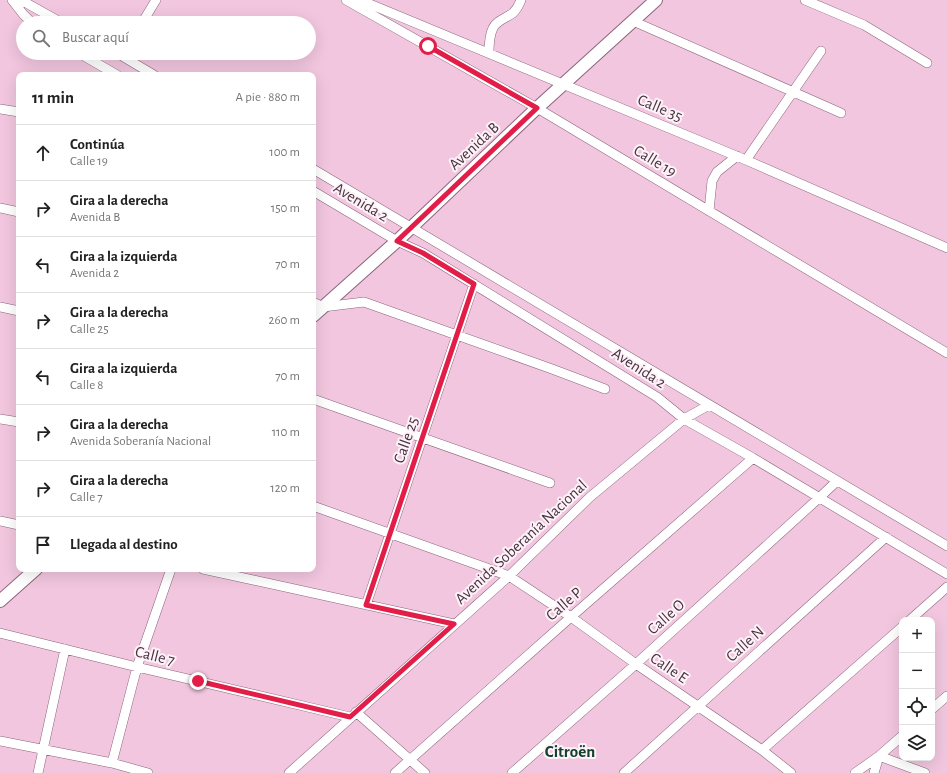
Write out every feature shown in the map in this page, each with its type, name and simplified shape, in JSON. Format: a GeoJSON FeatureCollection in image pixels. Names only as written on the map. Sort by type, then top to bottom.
{"type":"FeatureCollection","features":[{"type":"Feature","properties":{"kind":"street"},"geometry":{"type":"LineString","coordinates":[[12,0],[25,16]]}},
{"type":"Feature","properties":{"kind":"street"},"geometry":{"type":"LineString","coordinates":[[21,0],[50,16]]}},
{"type":"Feature","properties":{"kind":"street"},"geometry":{"type":"LineString","coordinates":[[146,16],[156,0]]}},
{"type":"Feature","properties":{"kind":"street","name":"Calle 19"},"geometry":{"type":"LineString","coordinates":[[346,0],[537,108],[947,353]]}},
{"type":"Feature","properties":{"kind":"street","name":"Calle 35"},"geometry":{"type":"LineString","coordinates":[[360,0],[737,156],[947,248]]}},
{"type":"Feature","properties":{"kind":"street"},"geometry":{"type":"LineString","coordinates":[[489,53],[492,29],[518,8],[521,0]]}},
{"type":"Feature","properties":{"kind":"street","name":"Avenida B"},"geometry":{"type":"LineString","coordinates":[[318,304],[331,300],[397,241],[537,108],[656,0]]}},
{"type":"Feature","properties":{"kind":"street"},"geometry":{"type":"LineString","coordinates":[[805,0],[864,25],[927,63]]}},
{"type":"Feature","properties":{"kind":"street"},"geometry":{"type":"LineString","coordinates":[[633,21],[841,113]]}},
{"type":"Feature","properties":{"kind":"street"},"geometry":{"type":"LineString","coordinates":[[746,160],[821,51]]}},
{"type":"Feature","properties":{"kind":"street"},"geometry":{"type":"LineString","coordinates":[[91,60],[111,72]]}},
{"type":"Feature","properties":{"kind":"street"},"geometry":{"type":"LineString","coordinates":[[130,60],[149,72]]}},
{"type":"Feature","properties":{"kind":"street"},"geometry":{"type":"LineString","coordinates":[[0,109],[16,112]]}},
{"type":"Feature","properties":{"kind":"street"},"geometry":{"type":"LineString","coordinates":[[709,211],[712,181],[717,172],[737,156]]}},
{"type":"Feature","properties":{"kind":"street","name":"Avenida 2"},"geometry":{"type":"LineString","coordinates":[[316,171],[947,546]]}},
{"type":"Feature","properties":{"kind":"street","name":"Avenida 2"},"geometry":{"type":"LineString","coordinates":[[316,193],[397,241],[423,253],[657,396],[684,419],[820,497],[947,574]]}},
{"type":"Feature","properties":{"kind":"street"},"geometry":{"type":"LineString","coordinates":[[0,208],[16,211]]}},
{"type":"Feature","properties":{"kind":"street","name":"Calle 25"},"geometry":{"type":"LineString","coordinates":[[366,605],[474,284]]}},
{"type":"Feature","properties":{"kind":"street"},"geometry":{"type":"LineString","coordinates":[[318,304],[364,302],[605,389]]}},
{"type":"Feature","properties":{"kind":"street"},"geometry":{"type":"LineString","coordinates":[[0,307],[16,310]]}},
{"type":"Feature","properties":{"kind":"street"},"geometry":{"type":"LineString","coordinates":[[316,400],[550,483]]}},
{"type":"Feature","properties":{"kind":"street","name":"Avenida Soberanía Nacional"},"geometry":{"type":"LineString","coordinates":[[289,773],[509,576],[590,497],[684,419],[709,405]]}},
{"type":"Feature","properties":{"kind":"street"},"geometry":{"type":"LineString","coordinates":[[0,419],[16,422]]}},
{"type":"Feature","properties":{"kind":"street","name":"Calle P"},"geometry":{"type":"LineString","coordinates":[[395,773],[753,458]]}},
{"type":"Feature","properties":{"kind":"street","name":"Calle O"},"geometry":{"type":"LineString","coordinates":[[512,773],[636,664],[837,481]]}},
{"type":"Feature","properties":{"kind":"street","name":"Calle E"},"geometry":{"type":"LineString","coordinates":[[316,507],[509,576],[571,617],[636,664],[762,750],[791,773]]}},
{"type":"Feature","properties":{"kind":"street"},"geometry":{"type":"LineString","coordinates":[[0,521],[16,524]]}},
{"type":"Feature","properties":{"kind":"street","name":"Calle N"},"geometry":{"type":"LineString","coordinates":[[624,773],[886,536]]}},
{"type":"Feature","properties":{"kind":"street"},"geometry":{"type":"LineString","coordinates":[[0,601],[33,572]]}},
{"type":"Feature","properties":{"kind":"street"},"geometry":{"type":"LineString","coordinates":[[112,763],[137,667],[170,572]]}},
{"type":"Feature","properties":{"kind":"street"},"geometry":{"type":"LineString","coordinates":[[217,572],[454,624]]}},
{"type":"Feature","properties":{"kind":"street"},"geometry":{"type":"LineString","coordinates":[[913,617],[947,587]]}},
{"type":"Feature","properties":{"kind":"street"},"geometry":{"type":"LineString","coordinates":[[762,750],[899,630]]}},
{"type":"Feature","properties":{"kind":"street","name":"Calle 7"},"geometry":{"type":"LineString","coordinates":[[0,632],[137,667],[353,715]]}},
{"type":"Feature","properties":{"kind":"street"},"geometry":{"type":"LineString","coordinates":[[38,773],[65,649]]}},
{"type":"Feature","properties":{"kind":"street"},"geometry":{"type":"LineString","coordinates":[[935,707],[946,698]]}},
{"type":"Feature","properties":{"kind":"street"},"geometry":{"type":"LineString","coordinates":[[353,715],[425,773]]}},
{"type":"Feature","properties":{"kind":"street"},"geometry":{"type":"LineString","coordinates":[[855,773],[879,756],[899,739]]}},
{"type":"Feature","properties":{"kind":"street"},"geometry":{"type":"LineString","coordinates":[[0,740],[112,763],[148,773]]}},
{"type":"Feature","properties":{"kind":"street"},"geometry":{"type":"LineString","coordinates":[[874,773],[879,756]]}},
{"type":"Feature","properties":{"kind":"street"},"geometry":{"type":"LineString","coordinates":[[879,756],[925,773]]}},
{"type":"Feature","properties":{"kind":"district","name":"Citroën"},"geometry":{"type":"Point","coordinates":[570,751]}},
{"type":"Feature","properties":{"kind":"route"},"geometry":{"type":"LineString","coordinates":[[198,681],[350,717],[454,624],[366,605],[474,284],[423,253],[397,241],[537,108],[428,46]]}}]}
